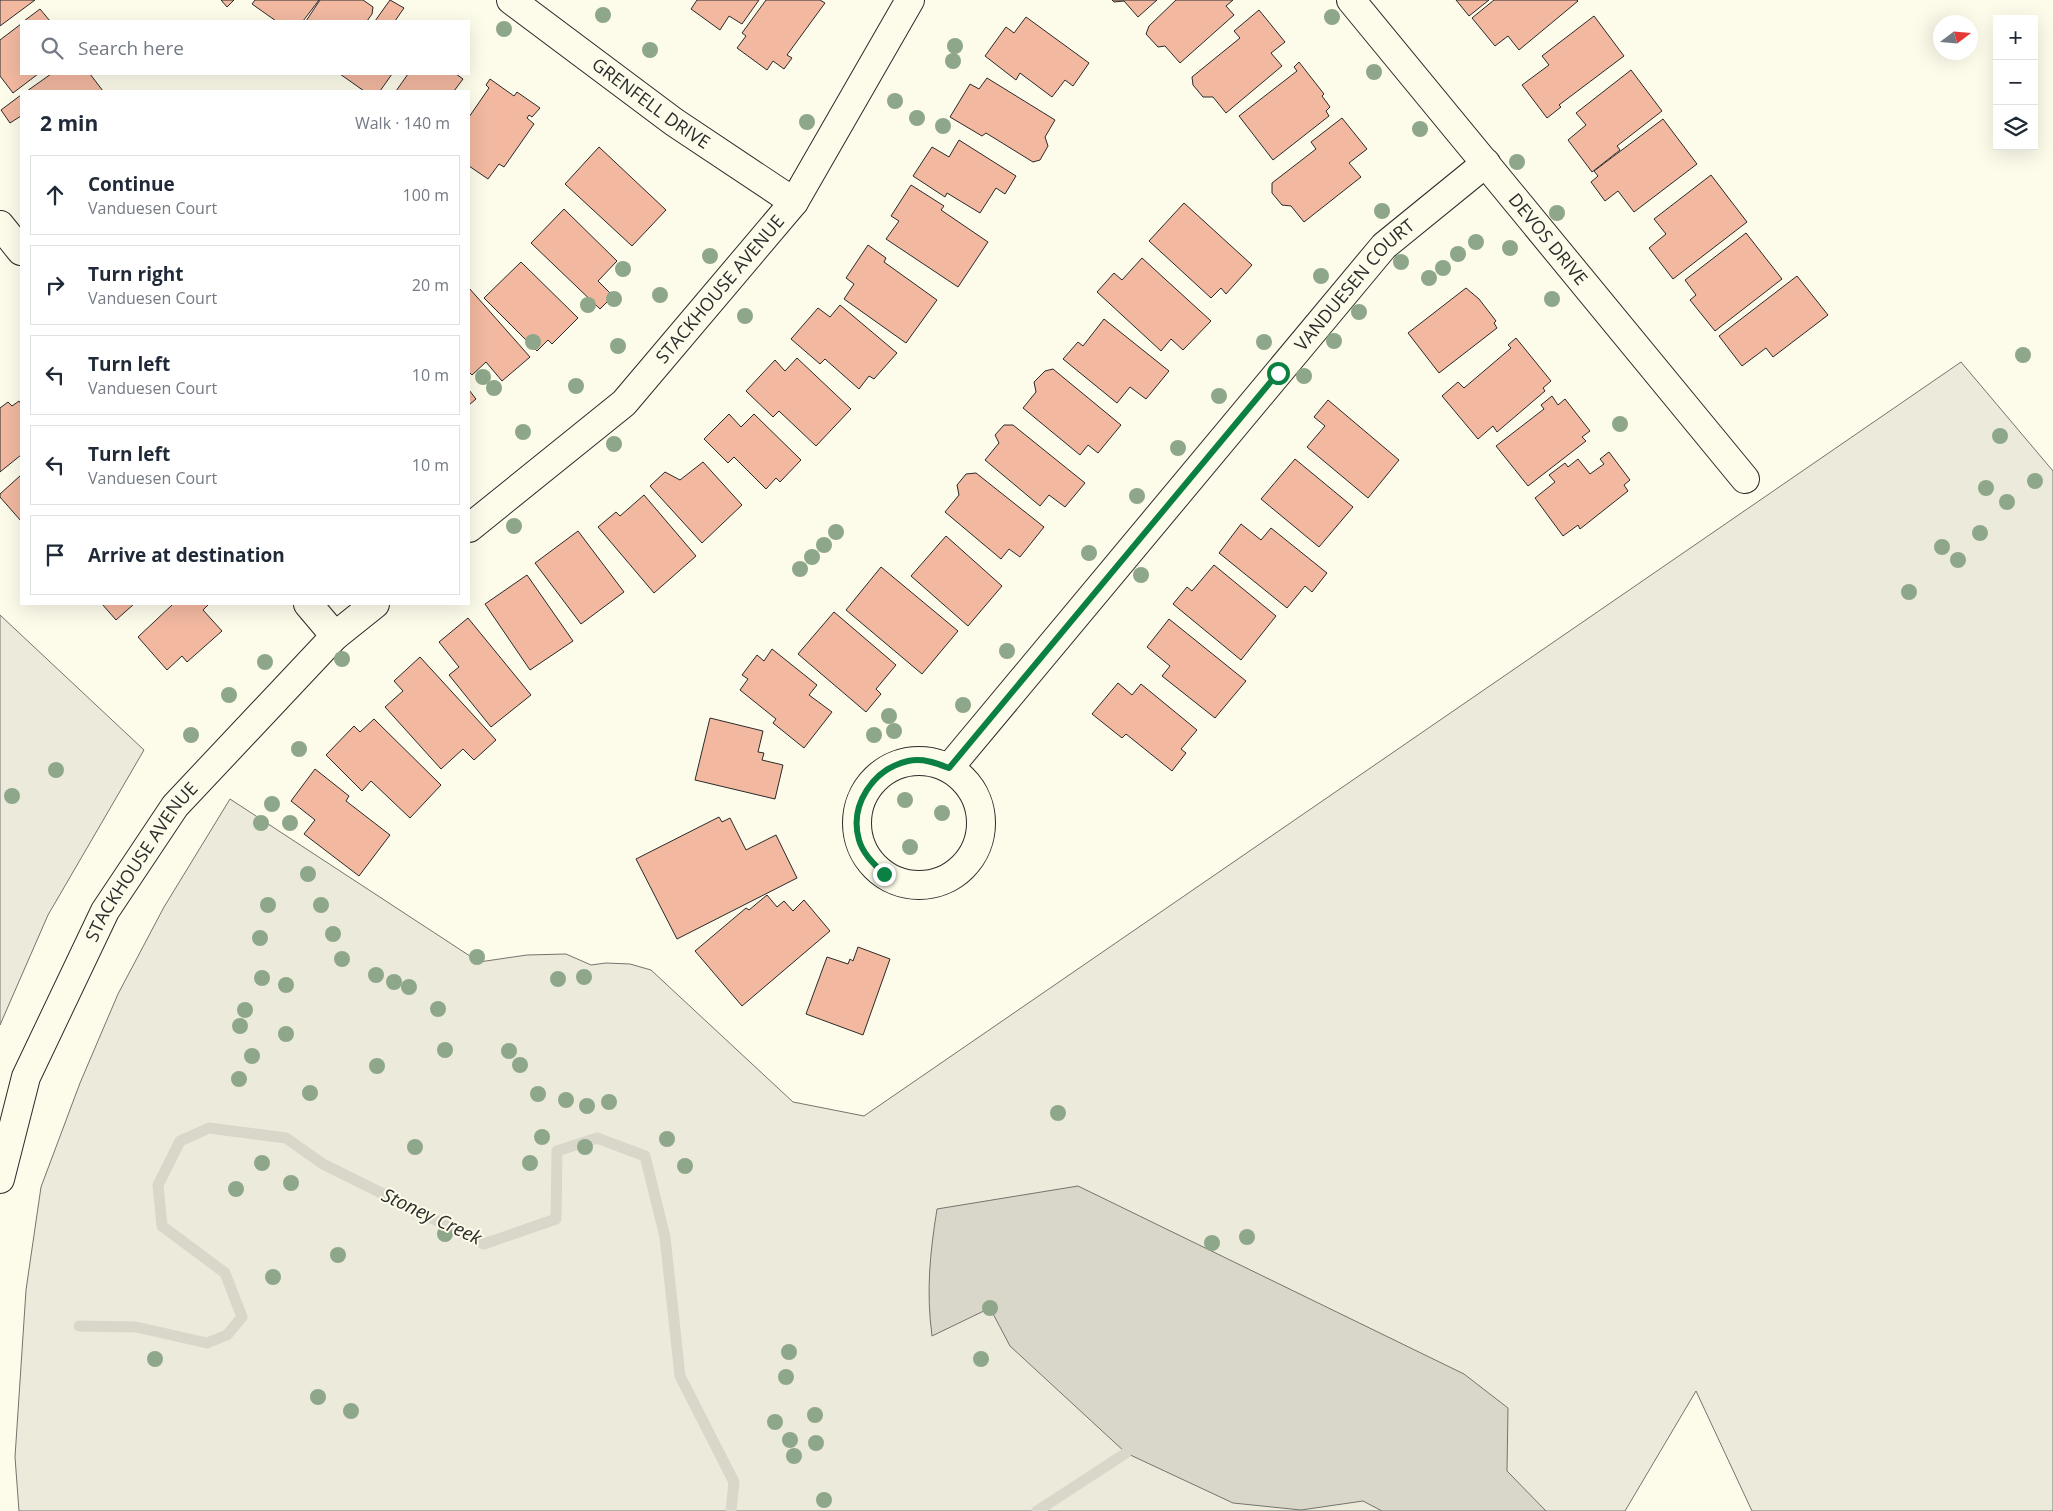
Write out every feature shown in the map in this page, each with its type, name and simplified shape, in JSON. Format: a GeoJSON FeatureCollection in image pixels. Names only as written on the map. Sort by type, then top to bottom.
{"type":"FeatureCollection","features":[{"type":"Feature","properties":{"kind":"street","name":"GRENFELL DRIVE"},"geometry":{"type":"LineString","coordinates":[[511,0],[674,122],[794,202]]}},
{"type":"Feature","properties":{"kind":"street","name":"STACKHOUSE AVENUE"},"geometry":{"type":"LineString","coordinates":[[470,527],[624,403],[794,202],[910,0]]}},
{"type":"Feature","properties":{"kind":"street","name":"DEVOS DRIVE"},"geometry":{"type":"LineString","coordinates":[[1351,0],[1745,479]]}},
{"type":"Feature","properties":{"kind":"street","name":"VANDUESEN COURT"},"geometry":{"type":"LineString","coordinates":[[949,768],[1384,246],[1486,163]]}},
{"type":"Feature","properties":{"kind":"street"},"geometry":{"type":"LineString","coordinates":[[0,225],[20,250]]}},
{"type":"Feature","properties":{"kind":"street"},"geometry":{"type":"LineString","coordinates":[[309,605],[335,636]]}},
{"type":"Feature","properties":{"kind":"street","name":"STACKHOUSE AVENUE"},"geometry":{"type":"LineString","coordinates":[[0,1179],[26,1077],[104,911],[175,806],[335,636],[373,605]]}},
{"type":"Feature","properties":{"kind":"street"},"geometry":{"type":"LineString","coordinates":[[909,761],[930,761],[949,768],[965,781],[976,797],[981,817],[980,837],[972,855],[960,870],[942,881],[929,884],[903,883],[884,874],[869,859],[859,840],[857,819],[862,799],[872,781],[889,768],[909,761]]}},
{"type":"Feature","properties":{"kind":"shaded area"},"geometry":{"type":"Polygon","coordinates":[[[1961,362],[2053,471],[2053,1511],[1752,1511],[1696,1391],[1625,1511],[19,1511],[15,1457],[26,1290],[41,1187],[80,1083],[118,994],[164,907],[230,799],[479,962],[527,955],[566,954],[591,965],[606,963],[630,964],[651,970],[793,1102],[864,1116],[1961,362]]]}},
{"type":"Feature","properties":{"kind":"shaded area"},"geometry":{"type":"Polygon","coordinates":[[[0,615],[144,750],[48,915],[0,1025],[0,615]]]}},
{"type":"Feature","properties":{"kind":"shaded area"},"geometry":{"type":"Polygon","coordinates":[[[1078,1186],[1464,1374],[1508,1408],[1507,1471],[1546,1511],[1382,1511],[1363,1501],[1301,1510],[1233,1503],[1126,1453],[1010,1346],[990,1308],[932,1336],[929,1303],[930,1272],[937,1209],[1078,1186]]]}},
{"type":"Feature","properties":{"kind":"building"},"geometry":{"type":"Polygon","coordinates":[[[0,0],[35,0],[0,26],[0,0]]]}},
{"type":"Feature","properties":{"kind":"building"},"geometry":{"type":"Polygon","coordinates":[[[221,0],[234,0],[227,7],[221,0]]]}},
{"type":"Feature","properties":{"kind":"building"},"geometry":{"type":"Polygon","coordinates":[[[255,0],[319,0],[304,20],[275,20],[252,4],[255,0]]]}},
{"type":"Feature","properties":{"kind":"building"},"geometry":{"type":"Polygon","coordinates":[[[320,0],[363,0],[373,7],[372,14],[368,20],[307,20],[320,0]]]}},
{"type":"Feature","properties":{"kind":"building"},"geometry":{"type":"Polygon","coordinates":[[[390,0],[404,8],[396,20],[376,20],[390,0]]]}},
{"type":"Feature","properties":{"kind":"building"},"geometry":{"type":"Polygon","coordinates":[[[697,0],[759,0],[742,24],[729,16],[720,30],[691,9],[697,0]]]}},
{"type":"Feature","properties":{"kind":"building"},"geometry":{"type":"Polygon","coordinates":[[[766,0],[820,0],[825,3],[787,55],[792,58],[784,69],[773,61],[767,70],[737,48],[746,36],[742,33],[766,0]]]}},
{"type":"Feature","properties":{"kind":"building"},"geometry":{"type":"Polygon","coordinates":[[[1112,0],[1157,0],[1138,17],[1124,1],[1114,2],[1112,0]]]}},
{"type":"Feature","properties":{"kind":"building"},"geometry":{"type":"Polygon","coordinates":[[[1176,0],[1233,0],[1226,6],[1234,15],[1180,63],[1165,46],[1158,47],[1146,34],[1149,26],[1176,0]]]}},
{"type":"Feature","properties":{"kind":"building"},"geometry":{"type":"Polygon","coordinates":[[[1456,0],[1489,0],[1469,16],[1456,0]]]}},
{"type":"Feature","properties":{"kind":"building"},"geometry":{"type":"Polygon","coordinates":[[[1494,0],[1578,1],[1519,50],[1508,36],[1495,46],[1472,18],[1494,0]]]}},
{"type":"Feature","properties":{"kind":"building"},"geometry":{"type":"Polygon","coordinates":[[[40,9],[49,20],[25,20],[40,9]]]}},
{"type":"Feature","properties":{"kind":"building"},"geometry":{"type":"Polygon","coordinates":[[[1259,10],[1285,42],[1271,53],[1282,66],[1226,113],[1213,97],[1203,97],[1193,85],[1192,77],[1240,38],[1234,31],[1259,10]]]}},
{"type":"Feature","properties":{"kind":"building"},"geometry":{"type":"Polygon","coordinates":[[[1594,16],[1624,56],[1559,105],[1561,107],[1547,118],[1522,85],[1549,65],[1542,56],[1594,16]]]}},
{"type":"Feature","properties":{"kind":"building"},"geometry":{"type":"Polygon","coordinates":[[[1026,17],[1089,63],[1073,86],[1065,80],[1052,97],[1020,73],[1016,80],[985,56],[1006,27],[1014,33],[1026,17]]]}},
{"type":"Feature","properties":{"kind":"building"},"geometry":{"type":"Polygon","coordinates":[[[20,25],[20,75],[37,75],[13,93],[0,76],[0,40],[20,25]]]}},
{"type":"Feature","properties":{"kind":"building"},"geometry":{"type":"Polygon","coordinates":[[[1299,62],[1324,94],[1322,96],[1330,107],[1326,111],[1329,116],[1273,160],[1239,116],[1297,71],[1294,67],[1299,62]]]}},
{"type":"Feature","properties":{"kind":"building"},"geometry":{"type":"Polygon","coordinates":[[[1631,70],[1662,111],[1617,146],[1620,150],[1592,172],[1568,140],[1586,125],[1576,113],[1631,70]]]}},
{"type":"Feature","properties":{"kind":"building"},"geometry":{"type":"Polygon","coordinates":[[[50,75],[91,75],[102,90],[28,90],[50,75]]]}},
{"type":"Feature","properties":{"kind":"building"},"geometry":{"type":"Polygon","coordinates":[[[341,75],[391,75],[381,90],[363,90],[341,75]]]}},
{"type":"Feature","properties":{"kind":"building"},"geometry":{"type":"Polygon","coordinates":[[[407,75],[457,75],[463,79],[455,90],[397,90],[407,75]]]}},
{"type":"Feature","properties":{"kind":"building"},"geometry":{"type":"Polygon","coordinates":[[[987,78],[1055,120],[1045,137],[1048,146],[1040,160],[1033,162],[986,133],[982,136],[950,117],[970,84],[979,89],[987,78]]]}},
{"type":"Feature","properties":{"kind":"building"},"geometry":{"type":"Polygon","coordinates":[[[490,79],[514,96],[517,92],[540,108],[532,117],[529,115],[527,118],[534,124],[504,167],[499,164],[488,179],[470,167],[470,116],[489,88],[486,85],[490,79]]]}},
{"type":"Feature","properties":{"kind":"building"},"geometry":{"type":"Polygon","coordinates":[[[20,96],[20,117],[10,123],[1,110],[20,96]]]}},
{"type":"Feature","properties":{"kind":"building"},"geometry":{"type":"Polygon","coordinates":[[[1342,118],[1367,149],[1349,163],[1361,177],[1304,222],[1291,206],[1282,205],[1272,193],[1272,183],[1316,149],[1311,142],[1342,118]]]}},
{"type":"Feature","properties":{"kind":"building"},"geometry":{"type":"Polygon","coordinates":[[[1663,119],[1697,164],[1634,212],[1618,191],[1605,201],[1591,182],[1598,176],[1594,171],[1663,119]]]}},
{"type":"Feature","properties":{"kind":"building"},"geometry":{"type":"Polygon","coordinates":[[[959,140],[1016,176],[1005,194],[996,188],[980,213],[947,193],[945,197],[913,176],[932,147],[949,157],[959,140]]]}},
{"type":"Feature","properties":{"kind":"building"},"geometry":{"type":"Polygon","coordinates":[[[599,147],[666,210],[632,246],[565,184],[599,147]]]}},
{"type":"Feature","properties":{"kind":"building"},"geometry":{"type":"Polygon","coordinates":[[[1711,175],[1747,222],[1673,279],[1649,248],[1666,234],[1654,219],[1711,175]]]}},
{"type":"Feature","properties":{"kind":"building"},"geometry":{"type":"Polygon","coordinates":[[[911,185],[944,206],[941,210],[988,242],[958,287],[886,239],[899,221],[891,216],[911,185]]]}},
{"type":"Feature","properties":{"kind":"building"},"geometry":{"type":"Polygon","coordinates":[[[1184,203],[1252,265],[1226,294],[1221,288],[1211,298],[1149,241],[1184,203]]]}},
{"type":"Feature","properties":{"kind":"building"},"geometry":{"type":"Polygon","coordinates":[[[564,209],[617,261],[598,281],[613,296],[600,309],[531,243],[564,209]]]}},
{"type":"Feature","properties":{"kind":"building"},"geometry":{"type":"Polygon","coordinates":[[[1746,233],[1782,279],[1715,331],[1690,300],[1696,295],[1685,280],[1746,233]]]}},
{"type":"Feature","properties":{"kind":"building"},"geometry":{"type":"Polygon","coordinates":[[[868,245],[886,258],[884,262],[937,300],[906,343],[844,299],[854,284],[846,278],[868,245]]]}},
{"type":"Feature","properties":{"kind":"building"},"geometry":{"type":"Polygon","coordinates":[[[1142,258],[1211,321],[1183,350],[1171,339],[1161,351],[1097,292],[1114,273],[1122,280],[1142,258]]]}},
{"type":"Feature","properties":{"kind":"building"},"geometry":{"type":"Polygon","coordinates":[[[521,262],[578,318],[552,344],[548,340],[537,351],[484,298],[521,262]]]}},
{"type":"Feature","properties":{"kind":"building"},"geometry":{"type":"Polygon","coordinates":[[[1797,276],[1828,315],[1773,357],[1766,348],[1742,366],[1719,336],[1797,276]]]}},
{"type":"Feature","properties":{"kind":"building"},"geometry":{"type":"Polygon","coordinates":[[[1466,288],[1479,299],[1496,321],[1494,323],[1497,328],[1439,373],[1408,333],[1466,288]]]}},
{"type":"Feature","properties":{"kind":"building"},"geometry":{"type":"Polygon","coordinates":[[[470,289],[530,357],[502,381],[486,362],[472,375],[470,373],[470,289]]]}},
{"type":"Feature","properties":{"kind":"building"},"geometry":{"type":"Polygon","coordinates":[[[840,305],[897,353],[874,379],[869,376],[859,389],[825,359],[820,364],[791,339],[818,308],[830,317],[840,305]]]}},
{"type":"Feature","properties":{"kind":"building"},"geometry":{"type":"Polygon","coordinates":[[[1104,319],[1169,371],[1146,399],[1130,387],[1117,403],[1063,359],[1078,342],[1083,346],[1104,319]]]}},
{"type":"Feature","properties":{"kind":"building"},"geometry":{"type":"Polygon","coordinates":[[[1516,338],[1551,381],[1543,388],[1545,391],[1497,432],[1493,426],[1478,439],[1442,396],[1458,382],[1464,388],[1511,348],[1508,345],[1516,338]]]}},
{"type":"Feature","properties":{"kind":"building"},"geometry":{"type":"Polygon","coordinates":[[[797,358],[851,409],[816,446],[779,411],[773,417],[746,391],[775,360],[785,371],[797,358]]]}},
{"type":"Feature","properties":{"kind":"building"},"geometry":{"type":"Polygon","coordinates":[[[1053,369],[1121,425],[1098,453],[1088,445],[1080,455],[1023,408],[1036,392],[1034,382],[1045,371],[1053,369]]]}},
{"type":"Feature","properties":{"kind":"building"},"geometry":{"type":"Polygon","coordinates":[[[470,391],[476,399],[470,404],[470,391]]]}},
{"type":"Feature","properties":{"kind":"building"},"geometry":{"type":"Polygon","coordinates":[[[1552,396],[1558,405],[1565,399],[1590,431],[1582,437],[1586,441],[1528,486],[1496,446],[1544,409],[1541,405],[1552,396]]]}},
{"type":"Feature","properties":{"kind":"building"},"geometry":{"type":"Polygon","coordinates":[[[1328,400],[1399,460],[1368,498],[1307,447],[1325,426],[1314,417],[1328,400]]]}},
{"type":"Feature","properties":{"kind":"building"},"geometry":{"type":"Polygon","coordinates":[[[19,401],[20,402],[20,456],[0,472],[0,408],[8,402],[12,406],[19,401]]]}},
{"type":"Feature","properties":{"kind":"building"},"geometry":{"type":"Polygon","coordinates":[[[729,414],[741,427],[754,414],[801,460],[780,482],[776,478],[766,489],[734,457],[728,463],[704,439],[729,414]]]}},
{"type":"Feature","properties":{"kind":"building"},"geometry":{"type":"Polygon","coordinates":[[[1004,425],[1013,425],[1085,483],[1065,507],[1049,495],[1040,506],[985,460],[999,443],[995,435],[1004,425]]]}},
{"type":"Feature","properties":{"kind":"building"},"geometry":{"type":"Polygon","coordinates":[[[1609,452],[1630,480],[1624,485],[1628,491],[1580,529],[1578,525],[1563,536],[1535,498],[1555,482],[1549,475],[1565,463],[1568,467],[1578,459],[1590,474],[1604,464],[1600,459],[1609,452]]]}},
{"type":"Feature","properties":{"kind":"building"},"geometry":{"type":"Polygon","coordinates":[[[1295,459],[1353,507],[1319,547],[1261,499],[1295,459]]]}},
{"type":"Feature","properties":{"kind":"building"},"geometry":{"type":"Polygon","coordinates":[[[703,462],[742,505],[702,543],[650,486],[665,472],[680,480],[703,462]]]}},
{"type":"Feature","properties":{"kind":"building"},"geometry":{"type":"Polygon","coordinates":[[[976,473],[1044,527],[1020,557],[1009,549],[1001,559],[945,512],[959,495],[957,485],[966,474],[976,473]]]}},
{"type":"Feature","properties":{"kind":"building"},"geometry":{"type":"Polygon","coordinates":[[[20,476],[20,520],[0,497],[0,494],[20,476]]]}},
{"type":"Feature","properties":{"kind":"building"},"geometry":{"type":"Polygon","coordinates":[[[644,495],[696,556],[654,593],[598,527],[616,512],[620,516],[644,495]]]}},
{"type":"Feature","properties":{"kind":"building"},"geometry":{"type":"Polygon","coordinates":[[[1241,524],[1261,540],[1271,528],[1327,573],[1312,592],[1305,586],[1287,608],[1219,553],[1241,524]]]}},
{"type":"Feature","properties":{"kind":"building"},"geometry":{"type":"Polygon","coordinates":[[[578,531],[624,592],[581,624],[535,563],[578,531]]]}},
{"type":"Feature","properties":{"kind":"building"},"geometry":{"type":"Polygon","coordinates":[[[946,536],[1002,586],[968,626],[911,576],[946,536]]]}},
{"type":"Feature","properties":{"kind":"building"},"geometry":{"type":"Polygon","coordinates":[[[1214,565],[1276,616],[1241,660],[1173,604],[1187,587],[1192,591],[1214,565]]]}},
{"type":"Feature","properties":{"kind":"building"},"geometry":{"type":"Polygon","coordinates":[[[881,567],[958,631],[922,674],[846,610],[881,567]]]}},
{"type":"Feature","properties":{"kind":"building"},"geometry":{"type":"Polygon","coordinates":[[[527,575],[573,641],[530,670],[485,604],[527,575]]]}},
{"type":"Feature","properties":{"kind":"building"},"geometry":{"type":"Polygon","coordinates":[[[103,605],[133,605],[116,620],[103,605]]]}},
{"type":"Feature","properties":{"kind":"building"},"geometry":{"type":"Polygon","coordinates":[[[172,605],[208,605],[203,610],[222,631],[187,662],[182,656],[167,670],[138,637],[172,605]]]}},
{"type":"Feature","properties":{"kind":"building"},"geometry":{"type":"Polygon","coordinates":[[[834,612],[896,665],[876,689],[881,694],[866,712],[798,654],[834,612]]]}},
{"type":"Feature","properties":{"kind":"building"},"geometry":{"type":"Polygon","coordinates":[[[468,618],[531,695],[491,727],[449,675],[459,667],[439,642],[468,618]]]}},
{"type":"Feature","properties":{"kind":"building"},"geometry":{"type":"Polygon","coordinates":[[[1169,619],[1246,681],[1215,718],[1162,676],[1170,666],[1147,647],[1169,619]]]}},
{"type":"Feature","properties":{"kind":"building"},"geometry":{"type":"Polygon","coordinates":[[[772,649],[817,685],[809,695],[832,712],[804,748],[773,723],[776,719],[740,690],[748,679],[742,675],[757,655],[764,661],[772,649]]]}},
{"type":"Feature","properties":{"kind":"building"},"geometry":{"type":"Polygon","coordinates":[[[420,657],[496,740],[474,760],[463,749],[441,769],[385,707],[403,691],[394,681],[420,657]]]}},
{"type":"Feature","properties":{"kind":"building"},"geometry":{"type":"Polygon","coordinates":[[[1118,683],[1132,695],[1141,684],[1197,730],[1181,749],[1186,753],[1172,771],[1126,734],[1122,738],[1092,714],[1118,683]]]}},
{"type":"Feature","properties":{"kind":"building"},"geometry":{"type":"Polygon","coordinates":[[[710,718],[763,731],[758,752],[764,753],[762,760],[783,765],[775,799],[695,780],[710,718]]]}},
{"type":"Feature","properties":{"kind":"building"},"geometry":{"type":"Polygon","coordinates":[[[374,719],[441,785],[410,818],[371,781],[362,791],[326,755],[354,726],[360,732],[374,719]]]}},
{"type":"Feature","properties":{"kind":"building"},"geometry":{"type":"Polygon","coordinates":[[[315,769],[349,796],[346,801],[390,835],[359,876],[304,834],[315,820],[291,801],[315,769]]]}},
{"type":"Feature","properties":{"kind":"building"},"geometry":{"type":"Polygon","coordinates":[[[719,817],[722,822],[730,818],[746,850],[776,835],[797,878],[677,939],[636,859],[719,817]]]}},
{"type":"Feature","properties":{"kind":"building"},"geometry":{"type":"Polygon","coordinates":[[[767,895],[777,907],[784,901],[793,911],[804,900],[830,931],[742,1006],[695,951],[746,908],[749,910],[767,895]]]}},
{"type":"Feature","properties":{"kind":"building"},"geometry":{"type":"Polygon","coordinates":[[[858,947],[890,959],[863,1035],[806,1014],[827,957],[848,964],[850,959],[853,961],[858,947]]]}},
{"type":"Feature","properties":{"kind":"waterway","name":"Stoney Creek"},"geometry":{"type":"LineString","coordinates":[[79,1326],[136,1327],[207,1343],[227,1335],[242,1317],[225,1273],[162,1226],[158,1185],[180,1141],[209,1128],[286,1138],[323,1164],[484,1244],[556,1219],[557,1151],[597,1138],[645,1156],[665,1237],[680,1376],[734,1482],[731,1511]]}},
{"type":"Feature","properties":{"kind":"waterway"},"geometry":{"type":"LineString","coordinates":[[1037,1511],[1126,1453]]}},
{"type":"Feature","properties":{"kind":"route"},"geometry":{"type":"LineString","coordinates":[[884,874],[869,859],[859,840],[857,819],[862,799],[872,781],[889,768],[909,761],[930,761],[949,768],[1278,373]]}}]}
